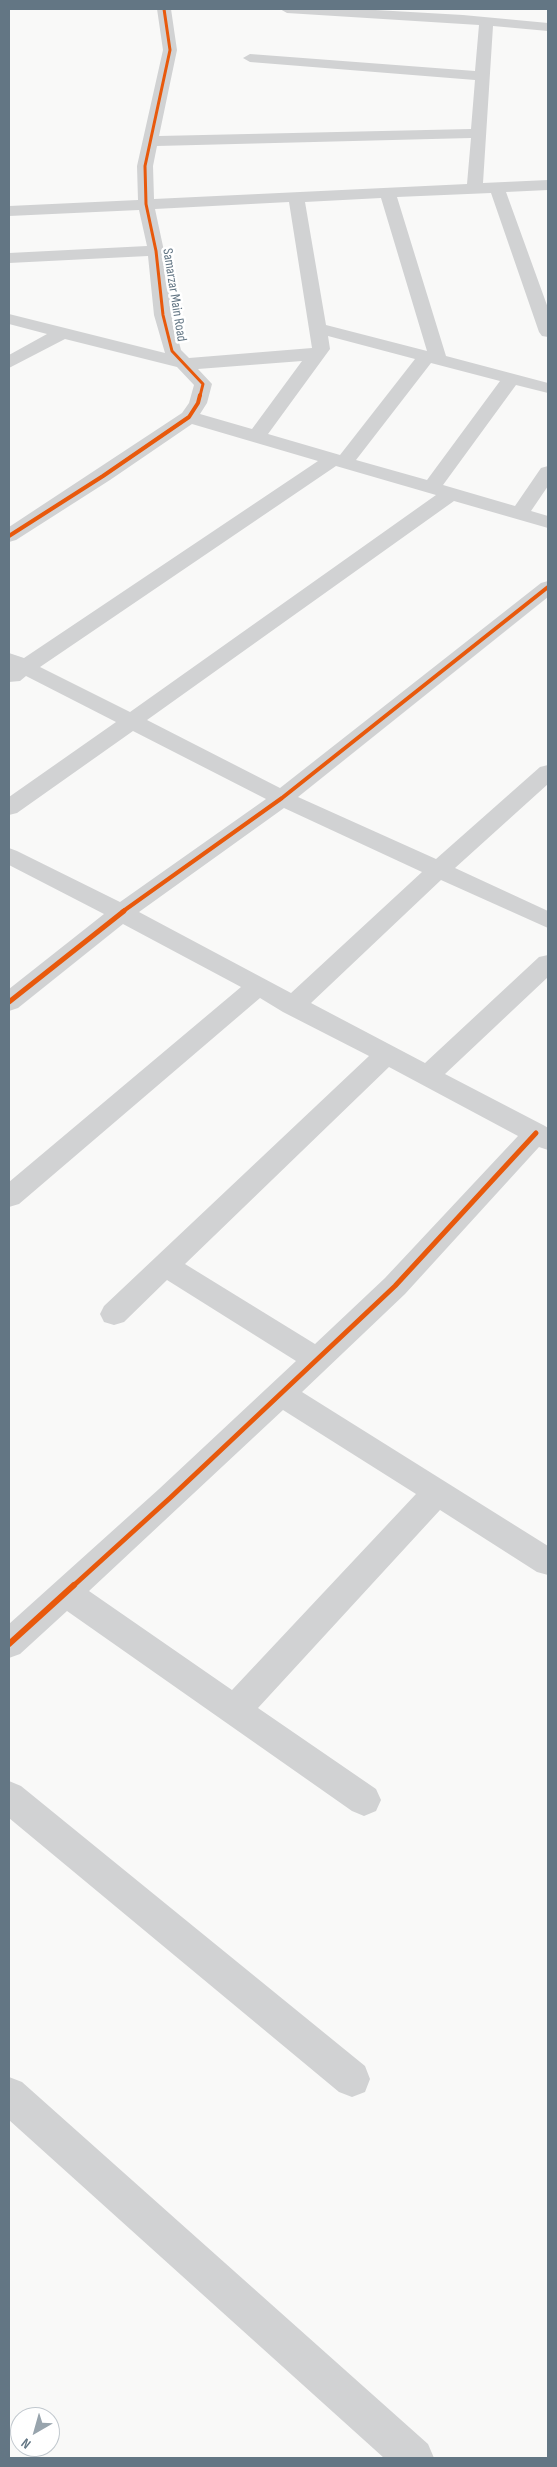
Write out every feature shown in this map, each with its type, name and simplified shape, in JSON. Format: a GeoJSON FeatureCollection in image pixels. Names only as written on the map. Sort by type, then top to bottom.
{"type":"FeatureCollection","features":[{"type":"Feature","properties":{"kind":"street","name":"Samarzar Main Road"},"geometry":{"type":"LineString","coordinates":[[9,536],[103,476],[189,417],[198,403],[202,384],[186,364],[172,351],[163,315],[156,251],[146,204],[145,166],[152,141],[170,50],[164,9]]}},
{"type":"Feature","properties":{"kind":"street"},"geometry":{"type":"LineString","coordinates":[[287,9],[465,14],[486,22],[548,27]]}},
{"type":"Feature","properties":{"kind":"street"},"geometry":{"type":"LineString","coordinates":[[475,189],[486,22]]}},
{"type":"Feature","properties":{"kind":"street"},"geometry":{"type":"LineString","coordinates":[[250,58],[483,76]]}},
{"type":"Feature","properties":{"kind":"street"},"geometry":{"type":"LineString","coordinates":[[152,141],[479,133]]}},
{"type":"Feature","properties":{"kind":"street"},"geometry":{"type":"LineString","coordinates":[[9,212],[548,185]]}},
{"type":"Feature","properties":{"kind":"street"},"geometry":{"type":"LineString","coordinates":[[497,188],[548,332]]}},
{"type":"Feature","properties":{"kind":"street"},"geometry":{"type":"LineString","coordinates":[[388,193],[432,357]]}},
{"type":"Feature","properties":{"kind":"street"},"geometry":{"type":"LineString","coordinates":[[256,436],[321,349],[296,197]]}},
{"type":"Feature","properties":{"kind":"street"},"geometry":{"type":"LineString","coordinates":[[9,258],[156,251]]}},
{"type":"Feature","properties":{"kind":"street"},"geometry":{"type":"LineString","coordinates":[[9,319],[186,364],[316,355]]}},
{"type":"Feature","properties":{"kind":"street"},"geometry":{"type":"LineString","coordinates":[[317,328],[548,388]]}},
{"type":"Feature","properties":{"kind":"street"},"geometry":{"type":"LineString","coordinates":[[9,363],[26,351],[65,332]]}},
{"type":"Feature","properties":{"kind":"street"},"geometry":{"type":"LineString","coordinates":[[14,668],[339,461],[432,357]]}},
{"type":"Feature","properties":{"kind":"street"},"geometry":{"type":"LineString","coordinates":[[431,488],[512,378]]}},
{"type":"Feature","properties":{"kind":"street"},"geometry":{"type":"LineString","coordinates":[[189,417],[548,522]]}},
{"type":"Feature","properties":{"kind":"street"},"geometry":{"type":"LineString","coordinates":[[520,514],[548,472]]}},
{"type":"Feature","properties":{"kind":"street"},"geometry":{"type":"LineString","coordinates":[[9,808],[451,494]]}},
{"type":"Feature","properties":{"kind":"street"},"geometry":{"type":"LineString","coordinates":[[9,1002],[121,913],[282,798],[548,587]]}},
{"type":"Feature","properties":{"kind":"street"},"geometry":{"type":"LineString","coordinates":[[14,668],[129,721],[282,798],[548,920]]}},
{"type":"Feature","properties":{"kind":"street"},"geometry":{"type":"LineString","coordinates":[[292,1006],[438,870],[548,772]]}},
{"type":"Feature","properties":{"kind":"street"},"geometry":{"type":"LineString","coordinates":[[9,856],[121,913],[292,1006],[542,1136],[396,1286],[9,1644]]}},
{"type":"Feature","properties":{"kind":"street"},"geometry":{"type":"LineString","coordinates":[[427,1076],[548,963]]}},
{"type":"Feature","properties":{"kind":"street"},"geometry":{"type":"LineString","coordinates":[[9,1196],[257,987]]}},
{"type":"Feature","properties":{"kind":"street"},"geometry":{"type":"LineString","coordinates":[[114,1314],[386,1055]]}},
{"type":"Feature","properties":{"kind":"street"},"geometry":{"type":"LineString","coordinates":[[165,1265],[317,1360]]}},
{"type":"Feature","properties":{"kind":"street"},"geometry":{"type":"LineString","coordinates":[[281,1394],[548,1562]]}},
{"type":"Feature","properties":{"kind":"street"},"geometry":{"type":"LineString","coordinates":[[234,1710],[436,1493]]}},
{"type":"Feature","properties":{"kind":"street"},"geometry":{"type":"LineString","coordinates":[[66,1593],[364,1800]]}},
{"type":"Feature","properties":{"kind":"street"},"geometry":{"type":"LineString","coordinates":[[9,1797],[352,2079]]}},
{"type":"Feature","properties":{"kind":"street"},"geometry":{"type":"LineString","coordinates":[[9,2095],[414,2458]]}},
{"type":"Feature","properties":{"kind":"cycle path"},"geometry":{"type":"LineString","coordinates":[[9,536],[103,476],[189,417],[198,403],[203,384],[172,351],[163,315],[156,251],[146,204],[145,166],[170,50],[164,9]]}},
{"type":"Feature","properties":{"kind":"cycle path"},"geometry":{"type":"LineString","coordinates":[[9,1002],[121,913],[282,798],[548,587]]}},
{"type":"Feature","properties":{"kind":"cycle path"},"geometry":{"type":"LineString","coordinates":[[9,1644],[170,1498],[395,1286],[536,1133]]}}]}
